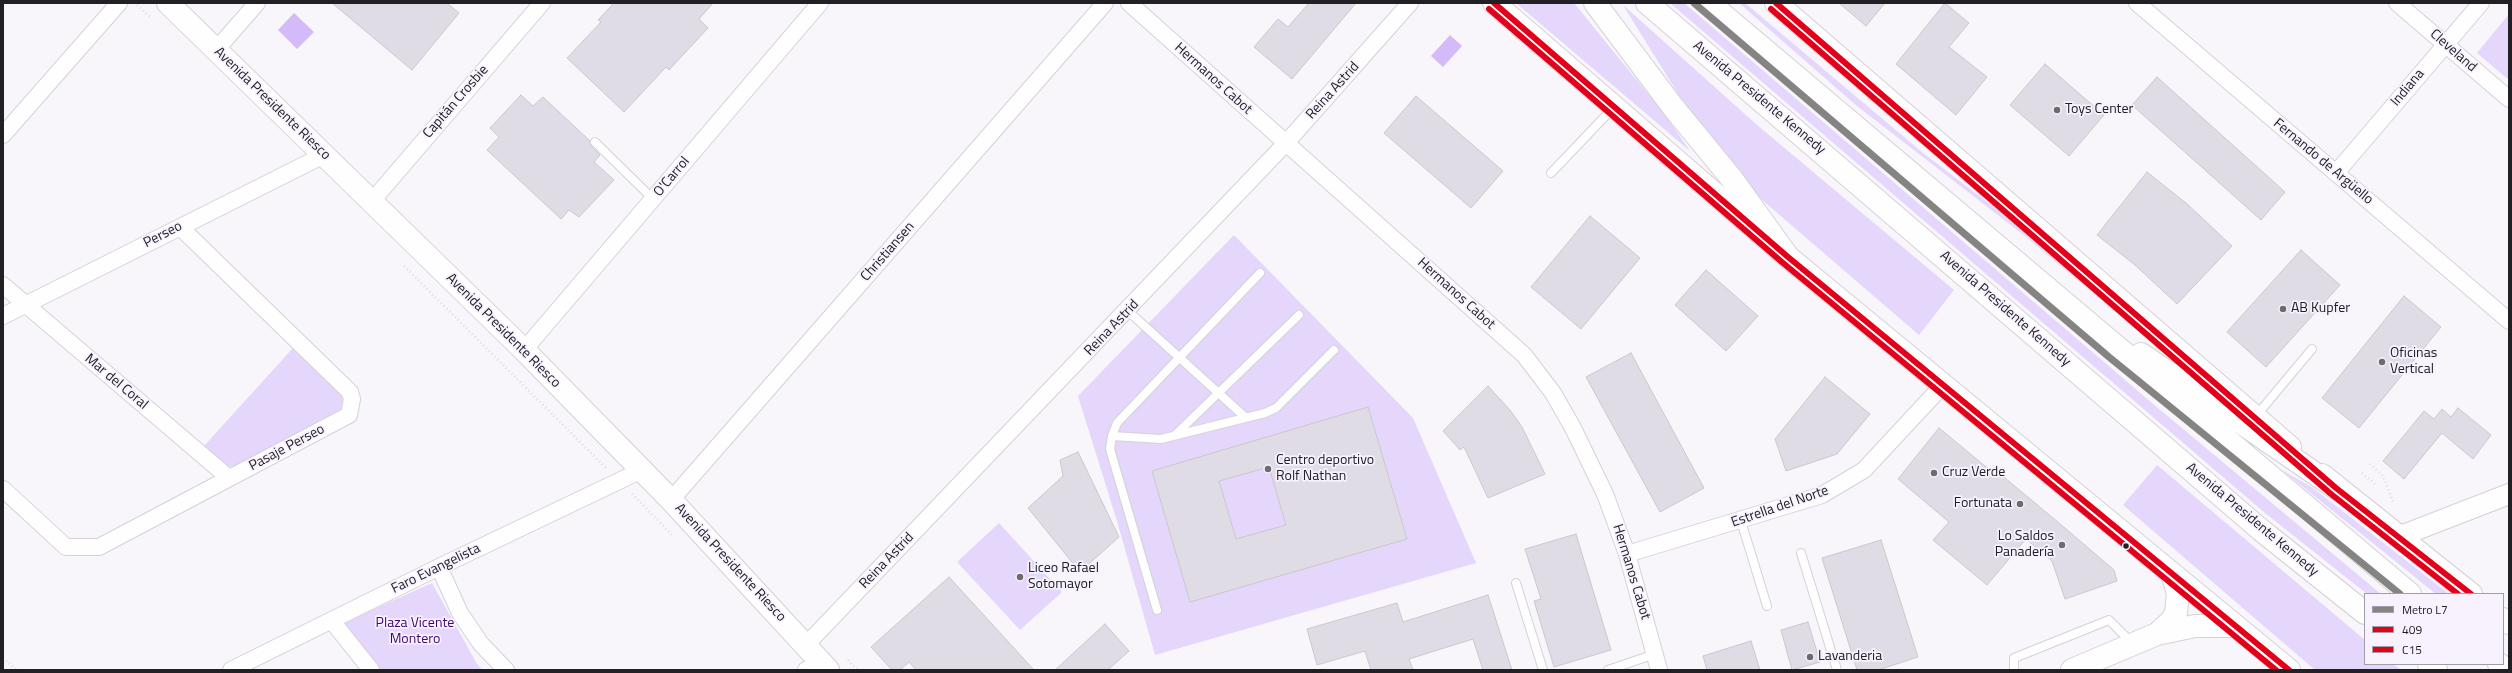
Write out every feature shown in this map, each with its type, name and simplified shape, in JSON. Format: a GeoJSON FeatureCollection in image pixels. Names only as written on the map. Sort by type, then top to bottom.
{"type":"FeatureCollection","features":[{"type":"Feature","properties":{"kind":"main road","name":"Avenida Presidente Riesco"},"geometry":{"type":"LineString","coordinates":[[168,3],[524,350],[642,470],[806,645],[818,668]]}},
{"type":"Feature","properties":{"kind":"main road"},"geometry":{"type":"LineString","coordinates":[[1494,3],[1788,257],[2289,670]]}},
{"type":"Feature","properties":{"kind":"main road"},"geometry":{"type":"LineString","coordinates":[[1595,3],[1673,107],[1732,179],[1788,257]]}},
{"type":"Feature","properties":{"kind":"main road","name":"Avenida Presidente Kennedy"},"geometry":{"type":"LineString","coordinates":[[1647,3],[2255,524],[2364,612]]}},
{"type":"Feature","properties":{"kind":"main road"},"geometry":{"type":"LineString","coordinates":[[1709,3],[2057,298],[2409,593]]}},
{"type":"Feature","properties":{"kind":"main road"},"geometry":{"type":"LineString","coordinates":[[1776,3],[2336,488],[2470,593]]}},
{"type":"Feature","properties":{"kind":"main road"},"geometry":{"type":"LineString","coordinates":[[2057,298],[2171,373],[2336,488]]}},
{"type":"Feature","properties":{"kind":"main road"},"geometry":{"type":"LineString","coordinates":[[2157,634],[2171,621],[2178,603],[2178,593],[2172,574]]}},
{"type":"Feature","properties":{"kind":"main road"},"geometry":{"type":"LineString","coordinates":[[2072,670],[2157,634],[2195,626],[2235,626]]}},
{"type":"Feature","properties":{"kind":"street"},"geometry":{"type":"LineString","coordinates":[[3,135],[119,3]]}},
{"type":"Feature","properties":{"kind":"street"},"geometry":{"type":"LineString","coordinates":[[216,50],[257,3]]}},
{"type":"Feature","properties":{"kind":"street","name":"Capitán Crosbie"},"geometry":{"type":"LineString","coordinates":[[372,201],[542,3]]}},
{"type":"Feature","properties":{"kind":"street","name":"O'Carrol"},"geometry":{"type":"LineString","coordinates":[[524,350],[820,3]]}},
{"type":"Feature","properties":{"kind":"street","name":"Christiansen"},"geometry":{"type":"LineString","coordinates":[[671,500],[1105,3]]}},
{"type":"Feature","properties":{"kind":"street","name":"Reina Astrid"},"geometry":{"type":"LineString","coordinates":[[806,645],[1128,311],[1286,143],[1410,3]]}},
{"type":"Feature","properties":{"kind":"street","name":"Fernando de Argüello"},"geometry":{"type":"LineString","coordinates":[[2137,3],[2509,321]]}},
{"type":"Feature","properties":{"kind":"street","name":"Cleveland"},"geometry":{"type":"LineString","coordinates":[[2397,3],[2509,99]]}},
{"type":"Feature","properties":{"kind":"street","name":"Indiana"},"geometry":{"type":"LineString","coordinates":[[2336,173],[2481,3]]}},
{"type":"Feature","properties":{"kind":"street","name":"Hermanos Cabot"},"geometry":{"type":"LineString","coordinates":[[1135,5],[1286,143],[1524,355],[1553,393],[1574,428],[1605,494],[1626,554],[1659,670]]}},
{"type":"Feature","properties":{"kind":"street","name":"Perseo"},"geometry":{"type":"LineString","coordinates":[[3,316],[324,155]]}},
{"type":"Feature","properties":{"kind":"street","name":"Pasaje Perseo"},"geometry":{"type":"LineString","coordinates":[[3,489],[66,547],[99,547],[349,415],[352,399],[350,392],[180,227]]}},
{"type":"Feature","properties":{"kind":"street","name":"Mar del Coral"},"geometry":{"type":"LineString","coordinates":[[3,285],[229,478]]}},
{"type":"Feature","properties":{"kind":"street","name":"Estrella del Norte"},"geometry":{"type":"LineString","coordinates":[[1626,554],[1742,521],[1822,495],[1864,470],[1943,385]]}},
{"type":"Feature","properties":{"kind":"street","name":"Faro Evangelista"},"geometry":{"type":"LineString","coordinates":[[231,670],[439,567],[642,470]]}},
{"type":"Feature","properties":{"kind":"street"},"geometry":{"type":"LineString","coordinates":[[2398,538],[2509,494]]}},
{"type":"Feature","properties":{"kind":"street"},"geometry":{"type":"LineString","coordinates":[[439,567],[460,613],[481,644],[506,670]]}},
{"type":"Feature","properties":{"kind":"street"},"geometry":{"type":"LineString","coordinates":[[332,621],[371,670]]}},
{"type":"Feature","properties":{"kind":"lane"},"geometry":{"type":"LineString","coordinates":[[1551,173],[1614,107]]}},
{"type":"Feature","properties":{"kind":"lane"},"geometry":{"type":"LineString","coordinates":[[595,142],[653,199]]}},
{"type":"Feature","properties":{"kind":"lane"},"geometry":{"type":"LineString","coordinates":[[1157,610],[1110,449],[1112,436],[1117,423],[1260,273]]}},
{"type":"Feature","properties":{"kind":"lane"},"geometry":{"type":"LineString","coordinates":[[1128,311],[1245,417]]}},
{"type":"Feature","properties":{"kind":"lane"},"geometry":{"type":"LineString","coordinates":[[1175,436],[1299,315]]}},
{"type":"Feature","properties":{"kind":"lane"},"geometry":{"type":"LineString","coordinates":[[2255,417],[2312,349]]}},
{"type":"Feature","properties":{"kind":"lane"},"geometry":{"type":"LineString","coordinates":[[1112,436],[1147,440],[1175,436],[1276,408],[1334,350]]}},
{"type":"Feature","properties":{"kind":"lane"},"geometry":{"type":"LineString","coordinates":[[1742,521],[1767,606]]}},
{"type":"Feature","properties":{"kind":"lane"},"geometry":{"type":"LineString","coordinates":[[1801,553],[1837,670]]}},
{"type":"Feature","properties":{"kind":"lane"},"geometry":{"type":"LineString","coordinates":[[1516,583],[1543,670]]}},
{"type":"Feature","properties":{"kind":"lane"},"geometry":{"type":"LineString","coordinates":[[2014,670],[2014,658],[2109,620],[2133,644]]}},
{"type":"Feature","properties":{"kind":"lane"},"geometry":{"type":"LineString","coordinates":[[1608,670],[1655,654]]}},
{"type":"Feature","properties":{"kind":"path"},"geometry":{"type":"LineString","coordinates":[[135,3],[152,19]]}},
{"type":"Feature","properties":{"kind":"path"},"geometry":{"type":"LineString","coordinates":[[399,261],[675,538]]}},
{"type":"Feature","properties":{"kind":"path"},"geometry":{"type":"LineString","coordinates":[[2370,464],[2383,476]]}},
{"type":"Feature","properties":{"kind":"path"},"geometry":{"type":"LineString","coordinates":[[2362,473],[2375,484]]}},
{"type":"Feature","properties":{"kind":"path"},"geometry":{"type":"LineString","coordinates":[[3,658],[17,670]]}},
{"type":"Feature","properties":{"kind":"green space"},"geometry":{"type":"Polygon","coordinates":[[[1516,3],[1574,3],[1666,116],[1690,151],[1516,3]]]}},
{"type":"Feature","properties":{"kind":"green space"},"geometry":{"type":"Polygon","coordinates":[[[1670,3],[1684,3],[2152,403],[2380,593],[2366,593],[2265,513],[1670,3]]]}},
{"type":"Feature","properties":{"kind":"green space"},"geometry":{"type":"Polygon","coordinates":[[[1739,3],[1745,3],[1923,153],[2000,212],[2120,316],[2025,236],[1857,106],[1739,3]]]}},
{"type":"Feature","properties":{"kind":"green space"},"geometry":{"type":"Polygon","coordinates":[[[1623,5],[1757,125],[1954,290],[1919,335],[1761,199],[1723,157],[1695,121],[1623,5]]]}},
{"type":"Feature","properties":{"kind":"green space"},"geometry":{"type":"Polygon","coordinates":[[[2509,14],[2509,80],[2477,53],[2509,14]]]}},
{"type":"Feature","properties":{"kind":"green space","name":"Centro deportivo Rolf Nathan"},"geometry":{"type":"Polygon","coordinates":[[[1234,235],[1413,418],[1476,563],[1155,655],[1117,521],[1078,396],[1234,235]]]}},
{"type":"Feature","properties":{"kind":"green space"},"geometry":{"type":"Polygon","coordinates":[[[293,348],[341,393],[344,406],[341,413],[237,467],[225,466],[204,446],[293,348]]]}},
{"type":"Feature","properties":{"kind":"green space"},"geometry":{"type":"Polygon","coordinates":[[[2157,465],[2364,639],[2364,665],[2394,665],[2401,670],[2315,670],[2123,505],[2157,465]]]}},
{"type":"Feature","properties":{"kind":"green space"},"geometry":{"type":"Polygon","coordinates":[[[2282,470],[2313,488],[2448,593],[2435,593],[2282,470]]]}},
{"type":"Feature","properties":{"kind":"green space"},"geometry":{"type":"Polygon","coordinates":[[[999,523],[1062,592],[1020,630],[957,562],[999,523]]]}},
{"type":"Feature","properties":{"kind":"green space","name":"Plaza Vicente Montero"},"geometry":{"type":"Polygon","coordinates":[[[432,583],[477,664],[482,670],[374,670],[336,626],[432,583]]]}},
{"type":"Feature","properties":{"kind":"shaded area"},"geometry":{"type":"Polygon","coordinates":[[[294,13],[314,32],[297,49],[278,30],[294,13]]]}},
{"type":"Feature","properties":{"kind":"shaded area"},"geometry":{"type":"Polygon","coordinates":[[[1450,35],[1462,46],[1443,67],[1431,56],[1450,35]]]}},
{"type":"Feature","properties":{"kind":"building"},"geometry":{"type":"Polygon","coordinates":[[[332,3],[447,3],[459,13],[412,70],[332,3]]]}},
{"type":"Feature","properties":{"kind":"building"},"geometry":{"type":"Polygon","coordinates":[[[614,3],[713,3],[699,19],[708,28],[669,70],[666,67],[624,112],[567,58],[601,22],[598,20],[614,3]]]}},
{"type":"Feature","properties":{"kind":"building"},"geometry":{"type":"Polygon","coordinates":[[[1309,3],[1356,3],[1292,79],[1254,47],[1278,19],[1288,27],[1309,3]]]}},
{"type":"Feature","properties":{"kind":"building"},"geometry":{"type":"Polygon","coordinates":[[[1839,3],[1885,3],[1866,26],[1839,3]]]}},
{"type":"Feature","properties":{"kind":"building"},"geometry":{"type":"Polygon","coordinates":[[[1945,3],[1969,23],[1949,47],[1987,77],[1956,115],[1896,64],[1945,3]]]}},
{"type":"Feature","properties":{"kind":"building","name":"Toys Center"},"geometry":{"type":"Polygon","coordinates":[[[2045,64],[2104,115],[2069,156],[2010,105],[2045,64]]]}},
{"type":"Feature","properties":{"kind":"building"},"geometry":{"type":"Polygon","coordinates":[[[2157,77],[2285,192],[2261,220],[2132,105],[2157,77]]]}},
{"type":"Feature","properties":{"kind":"building"},"geometry":{"type":"Polygon","coordinates":[[[521,95],[533,106],[543,97],[590,141],[591,146],[600,155],[594,162],[614,180],[579,217],[569,210],[561,219],[487,150],[499,137],[490,128],[521,95]]]}},
{"type":"Feature","properties":{"kind":"building"},"geometry":{"type":"Polygon","coordinates":[[[1416,96],[1503,171],[1471,208],[1384,133],[1416,96]]]}},
{"type":"Feature","properties":{"kind":"building"},"geometry":{"type":"Polygon","coordinates":[[[2147,172],[2186,203],[2232,246],[2177,304],[2135,265],[2097,235],[2147,172]]]}},
{"type":"Feature","properties":{"kind":"building"},"geometry":{"type":"Polygon","coordinates":[[[1590,216],[1640,258],[1581,329],[1531,287],[1590,216]]]}},
{"type":"Feature","properties":{"kind":"building","name":"AB Kupfer"},"geometry":{"type":"Polygon","coordinates":[[[2301,250],[2340,285],[2266,367],[2227,332],[2301,250]]]}},
{"type":"Feature","properties":{"kind":"building"},"geometry":{"type":"Polygon","coordinates":[[[1706,270],[1758,316],[1726,351],[1675,305],[1706,270]]]}},
{"type":"Feature","properties":{"kind":"building","name":"Oficinas Vertical"},"geometry":{"type":"Polygon","coordinates":[[[2404,296],[2441,327],[2359,428],[2322,398],[2404,296]]]}},
{"type":"Feature","properties":{"kind":"building"},"geometry":{"type":"Polygon","coordinates":[[[1631,353],[1704,488],[1660,512],[1586,377],[1631,353]]]}},
{"type":"Feature","properties":{"kind":"building"},"geometry":{"type":"Polygon","coordinates":[[[1825,377],[1870,414],[1837,454],[1786,471],[1775,439],[1825,377]]]}},
{"type":"Feature","properties":{"kind":"building"},"geometry":{"type":"Polygon","coordinates":[[[1488,386],[1510,410],[1522,427],[1545,474],[1488,498],[1464,447],[1460,450],[1443,431],[1488,386]]]}},
{"type":"Feature","properties":{"kind":"building"},"geometry":{"type":"Polygon","coordinates":[[[1368,407],[1407,539],[1190,602],[1152,471],[1368,407]],[[1269,467],[1219,481],[1236,539],[1286,525],[1269,467]]]}},
{"type":"Feature","properties":{"kind":"building"},"geometry":{"type":"Polygon","coordinates":[[[2458,408],[2491,435],[2473,459],[2442,433],[2404,479],[2383,461],[2424,411],[2434,419],[2442,409],[2451,417],[2458,408]]]}},
{"type":"Feature","properties":{"kind":"building"},"geometry":{"type":"Polygon","coordinates":[[[1939,428],[1991,471],[1993,468],[2114,570],[2117,581],[2065,599],[2052,561],[2026,539],[1987,585],[1933,540],[1949,522],[1898,479],[1939,428]]]}},
{"type":"Feature","properties":{"kind":"building"},"geometry":{"type":"Polygon","coordinates":[[[1078,452],[1119,537],[1080,572],[1028,508],[1063,476],[1060,460],[1078,452]]]}},
{"type":"Feature","properties":{"kind":"building"},"geometry":{"type":"Polygon","coordinates":[[[1576,534],[1611,650],[1554,667],[1534,601],[1541,599],[1525,549],[1576,534]]]}},
{"type":"Feature","properties":{"kind":"building"},"geometry":{"type":"Polygon","coordinates":[[[1881,540],[1918,657],[1878,670],[1857,670],[1822,558],[1881,540]]]}},
{"type":"Feature","properties":{"kind":"building"},"geometry":{"type":"Polygon","coordinates":[[[949,577],[1034,670],[916,670],[909,662],[900,670],[892,670],[871,647],[949,577]]]}},
{"type":"Feature","properties":{"kind":"building"},"geometry":{"type":"Polygon","coordinates":[[[1488,595],[1512,670],[1483,670],[1473,639],[1409,659],[1413,670],[1371,670],[1365,651],[1317,665],[1307,629],[1397,603],[1403,622],[1488,595]]]}},
{"type":"Feature","properties":{"kind":"building"},"geometry":{"type":"Polygon","coordinates":[[[1808,622],[1820,662],[1792,670],[1781,630],[1808,622]]]}},
{"type":"Feature","properties":{"kind":"building"},"geometry":{"type":"Polygon","coordinates":[[[1105,624],[1129,651],[1108,670],[1055,670],[1105,624]]]}},
{"type":"Feature","properties":{"kind":"building"},"geometry":{"type":"Polygon","coordinates":[[[1751,641],[1760,670],[1707,670],[1703,656],[1751,641]]]}},
{"type":"Feature","properties":{"kind":"metro line","name":"L7"},"geometry":{"type":"LineString","coordinates":[[1694,3],[2109,357],[2399,593]]}},
{"type":"Feature","properties":{"kind":"transit line","name":"409"},"geometry":{"type":"LineString","coordinates":[[1494,3],[1788,257],[2289,670]]}},
{"type":"Feature","properties":{"kind":"transit line","name":"409"},"geometry":{"type":"LineString","coordinates":[[1776,3],[2336,488],[2470,593]]}},
{"type":"Feature","properties":{"kind":"transit line","name":"C15"},"geometry":{"type":"LineString","coordinates":[[1489,9],[1783,263],[2276,670]]}},
{"type":"Feature","properties":{"kind":"transit line","name":"C15"},"geometry":{"type":"LineString","coordinates":[[1771,9],[2331,494],[2457,593]]}},
{"type":"Feature","properties":{"kind":"place","name":"Toys Center"},"geometry":{"type":"Point","coordinates":[2057,110]}},
{"type":"Feature","properties":{"kind":"place","name":"AB Kupfer"},"geometry":{"type":"Point","coordinates":[2283,309]}},
{"type":"Feature","properties":{"kind":"place","name":"Oficinas Vertical"},"geometry":{"type":"Point","coordinates":[2382,362]}},
{"type":"Feature","properties":{"kind":"place","name":"Centro deportivo Rolf Nathan"},"geometry":{"type":"Point","coordinates":[1268,469]}},
{"type":"Feature","properties":{"kind":"place","name":"Cruz Verde"},"geometry":{"type":"Point","coordinates":[1934,473]}},
{"type":"Feature","properties":{"kind":"place","name":"Fortunata"},"geometry":{"type":"Point","coordinates":[2020,504]}},
{"type":"Feature","properties":{"kind":"place","name":"Lo Saldos Panadería"},"geometry":{"type":"Point","coordinates":[2062,545]}},
{"type":"Feature","properties":{"kind":"place","name":"Liceo Rafael Sotomayor"},"geometry":{"type":"Point","coordinates":[1020,577]}},
{"type":"Feature","properties":{"kind":"place","name":"Lavanderia"},"geometry":{"type":"Point","coordinates":[1810,657]}}]}
